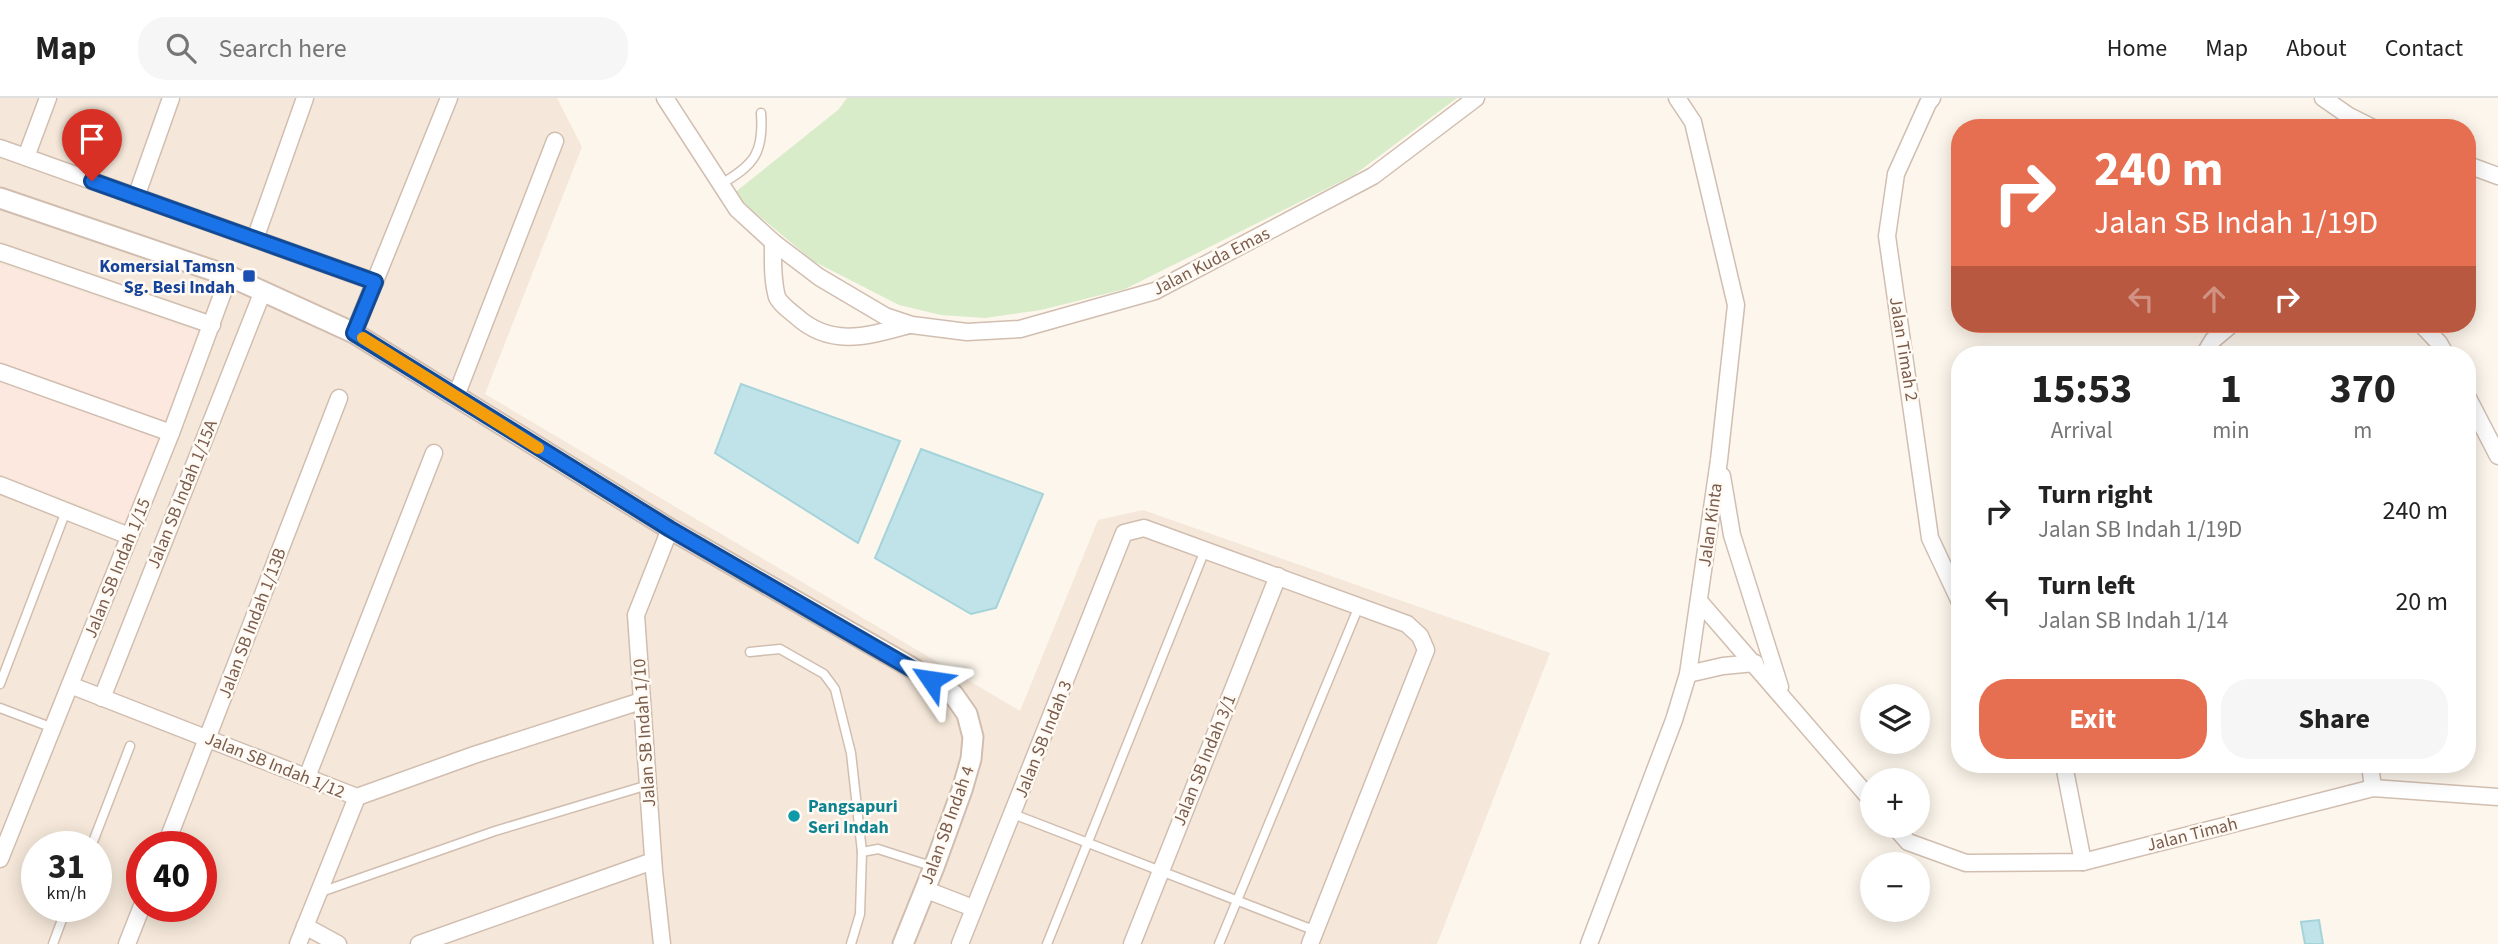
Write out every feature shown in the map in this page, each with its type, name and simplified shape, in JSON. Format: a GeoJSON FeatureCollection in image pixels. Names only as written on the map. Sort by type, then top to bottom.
{"type":"FeatureCollection","features":[{"type":"Feature","properties":{"kind":"street"},"geometry":{"type":"LineString","coordinates":[[26,157],[48,98]]}},
{"type":"Feature","properties":{"kind":"street"},"geometry":{"type":"LineString","coordinates":[[136,197],[172,98]]}},
{"type":"Feature","properties":{"kind":"street"},"geometry":{"type":"LineString","coordinates":[[255,239],[305,98]]}},
{"type":"Feature","properties":{"kind":"street"},"geometry":{"type":"LineString","coordinates":[[354,333],[449,98]]}},
{"type":"Feature","properties":{"kind":"street","name":"Jalan Kuda Emas"},"geometry":{"type":"LineString","coordinates":[[665,98],[737,209],[773,242],[819,277],[885,316],[912,325],[967,332],[1020,329],[1155,291],[1373,176],[1476,98]]}},
{"type":"Feature","properties":{"kind":"street","name":"Jalan Kinta"},"geometry":{"type":"LineString","coordinates":[[1588,944],[1674,720],[1688,674],[1719,460],[1736,305],[1693,122],[1677,98]]}},
{"type":"Feature","properties":{"kind":"street","name":"Jalan Timah 2"},"geometry":{"type":"LineString","coordinates":[[1932,98],[1896,174],[1887,236],[1930,538],[1951,582]]}},
{"type":"Feature","properties":{"kind":"street"},"geometry":{"type":"LineString","coordinates":[[2323,98],[2355,119]]}},
{"type":"Feature","properties":{"kind":"street"},"geometry":{"type":"LineString","coordinates":[[456,396],[555,141]]}},
{"type":"Feature","properties":{"kind":"street"},"geometry":{"type":"LineString","coordinates":[[0,148],[375,282]]}},
{"type":"Feature","properties":{"kind":"street"},"geometry":{"type":"LineString","coordinates":[[2476,168],[2498,176]]}},
{"type":"Feature","properties":{"kind":"street","name":"Jalan SB Indah 4"},"geometry":{"type":"LineString","coordinates":[[0,198],[229,276],[354,333],[670,529],[953,694],[967,714],[973,737],[971,759],[934,867],[903,944]]}},
{"type":"Feature","properties":{"kind":"street","name":"Jalan Kuda Emas"},"geometry":{"type":"LineString","coordinates":[[773,242],[773,275],[778,300],[807,327],[821,334],[862,337],[912,325]]}},
{"type":"Feature","properties":{"kind":"street"},"geometry":{"type":"LineString","coordinates":[[0,252],[212,324]]}},
{"type":"Feature","properties":{"kind":"street","name":"Jalan SB Indah 1/15"},"geometry":{"type":"LineString","coordinates":[[0,859],[171,433],[229,276]]}},
{"type":"Feature","properties":{"kind":"street","name":"Jalan SB Indah 1/15A"},"geometry":{"type":"LineString","coordinates":[[102,698],[263,291]]}},
{"type":"Feature","properties":{"kind":"street"},"geometry":{"type":"LineString","coordinates":[[2209,346],[2221,333]]}},
{"type":"Feature","properties":{"kind":"street"},"geometry":{"type":"LineString","coordinates":[[0,372],[171,433]]}},
{"type":"Feature","properties":{"kind":"street","name":"Jalan SB Indah 1/13B"},"geometry":{"type":"LineString","coordinates":[[171,831],[339,398]]}},
{"type":"Feature","properties":{"kind":"street"},"geometry":{"type":"LineString","coordinates":[[2476,413],[2498,456]]}},
{"type":"Feature","properties":{"kind":"street"},"geometry":{"type":"LineString","coordinates":[[307,777],[433,453]]}},
{"type":"Feature","properties":{"kind":"street"},"geometry":{"type":"LineString","coordinates":[[1719,460],[1732,535],[1784,696]]}},
{"type":"Feature","properties":{"kind":"street"},"geometry":{"type":"LineString","coordinates":[[0,485],[129,536]]}},
{"type":"Feature","properties":{"kind":"street","name":"Jalan SB Indah 3"},"geometry":{"type":"LineString","coordinates":[[960,944],[1124,533],[1144,527],[1205,550]]}},
{"type":"Feature","properties":{"kind":"street","name":"Jalan SB Indah 1/10"},"geometry":{"type":"LineString","coordinates":[[662,944],[653,861],[636,615],[670,529]]}},
{"type":"Feature","properties":{"kind":"street"},"geometry":{"type":"LineString","coordinates":[[1205,550],[1407,624],[1420,636],[1426,650],[1313,937]]}},
{"type":"Feature","properties":{"kind":"street","name":"Jalan SB Indah 3/1"},"geometry":{"type":"LineString","coordinates":[[1132,944],[1278,576]]}},
{"type":"Feature","properties":{"kind":"street"},"geometry":{"type":"LineString","coordinates":[[1699,601],[1860,787]]}},
{"type":"Feature","properties":{"kind":"street"},"geometry":{"type":"LineString","coordinates":[[1688,674],[1723,666],[1755,663]]}},
{"type":"Feature","properties":{"kind":"street","name":"Jalan SB Indah 1/12"},"geometry":{"type":"LineString","coordinates":[[70,685],[357,797],[474,755],[641,701]]}},
{"type":"Feature","properties":{"kind":"street"},"geometry":{"type":"LineString","coordinates":[[2066,773],[2083,862]]}},
{"type":"Feature","properties":{"kind":"street"},"geometry":{"type":"LineString","coordinates":[[2371,773],[2373,788]]}},
{"type":"Feature","properties":{"kind":"street","name":"Jalan Timah"},"geometry":{"type":"LineString","coordinates":[[1904,838],[1908,842],[1966,863],[2083,862],[2373,788],[2498,797]]}},
{"type":"Feature","properties":{"kind":"street"},"geometry":{"type":"LineString","coordinates":[[298,944],[357,797]]}},
{"type":"Feature","properties":{"kind":"street"},"geometry":{"type":"LineString","coordinates":[[419,944],[653,861]]}},
{"type":"Feature","properties":{"kind":"street"},"geometry":{"type":"LineString","coordinates":[[924,889],[973,908]]}},
{"type":"Feature","properties":{"kind":"street"},"geometry":{"type":"LineString","coordinates":[[127,944],[136,922]]}},
{"type":"Feature","properties":{"kind":"street"},"geometry":{"type":"LineString","coordinates":[[305,926],[338,944]]}},
{"type":"Feature","properties":{"kind":"lane"},"geometry":{"type":"LineString","coordinates":[[721,184],[744,171],[755,156],[763,135],[761,113]]}},
{"type":"Feature","properties":{"kind":"lane"},"geometry":{"type":"LineString","coordinates":[[0,684],[66,511]]}},
{"type":"Feature","properties":{"kind":"lane"},"geometry":{"type":"LineString","coordinates":[[1047,944],[1205,550]]}},
{"type":"Feature","properties":{"kind":"lane"},"geometry":{"type":"LineString","coordinates":[[1219,944],[1359,606]]}},
{"type":"Feature","properties":{"kind":"lane"},"geometry":{"type":"LineString","coordinates":[[750,652],[780,649],[824,674],[835,689],[851,752],[862,852],[860,914],[851,944]]}},
{"type":"Feature","properties":{"kind":"lane"},"geometry":{"type":"LineString","coordinates":[[0,708],[53,728]]}},
{"type":"Feature","properties":{"kind":"lane"},"geometry":{"type":"LineString","coordinates":[[97,831],[130,746]]}},
{"type":"Feature","properties":{"kind":"lane"},"geometry":{"type":"LineString","coordinates":[[318,893],[495,831],[648,785]]}},
{"type":"Feature","properties":{"kind":"lane"},"geometry":{"type":"LineString","coordinates":[[1013,814],[1236,899],[1313,937]]}},
{"type":"Feature","properties":{"kind":"lane"},"geometry":{"type":"LineString","coordinates":[[862,852],[878,849],[934,867]]}},
{"type":"Feature","properties":{"kind":"lane"},"geometry":{"type":"LineString","coordinates":[[53,944],[61,922]]}},
{"type":"Feature","properties":{"kind":"shaded area"},"geometry":{"type":"Polygon","coordinates":[[[0,98],[557,98],[582,147],[485,394],[1020,711],[1098,520],[1143,510],[1550,653],[1437,944],[0,944],[0,98]]]}},
{"type":"Feature","properties":{"kind":"shaded area"},"geometry":{"type":"Polygon","coordinates":[[[0,264],[199,332],[125,522],[0,474],[0,264]]]}},
{"type":"Feature","properties":{"kind":"green space"},"geometry":{"type":"Polygon","coordinates":[[[847,98],[1457,98],[1354,175],[1125,289],[1041,310],[985,318],[941,315],[899,305],[813,261],[733,194],[838,110],[847,98]]]}},
{"type":"Feature","properties":{"kind":"water"},"geometry":{"type":"Polygon","coordinates":[[[741,384],[900,441],[858,543],[715,453],[741,384]]]}},
{"type":"Feature","properties":{"kind":"water"},"geometry":{"type":"Polygon","coordinates":[[[921,449],[1043,494],[996,608],[971,614],[875,558],[921,449]]]}},
{"type":"Feature","properties":{"kind":"water"},"geometry":{"type":"Polygon","coordinates":[[[2319,920],[2323,944],[2305,944],[2301,922],[2319,920]]]}},
{"type":"Feature","properties":{"kind":"slow traffic"},"geometry":{"type":"LineString","coordinates":[[363,338],[538,448]]}},
{"type":"Feature","properties":{"kind":"place","name":"Komersial Tamsn Sg. Besi Indah"},"geometry":{"type":"Point","coordinates":[249,276]}},
{"type":"Feature","properties":{"kind":"place","name":"Pangsapuri Seri Indah"},"geometry":{"type":"Point","coordinates":[794,816]}},
{"type":"Feature","properties":{"kind":"route"},"geometry":{"type":"LineString","coordinates":[[92,181],[375,282],[354,333],[670,529],[931,680]]}}]}
